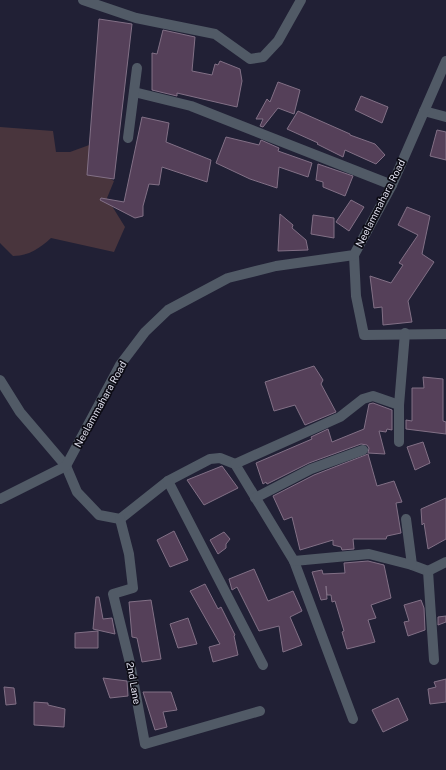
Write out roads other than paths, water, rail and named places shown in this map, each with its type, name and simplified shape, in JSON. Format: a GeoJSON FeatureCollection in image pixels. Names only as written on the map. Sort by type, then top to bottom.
{"type":"FeatureCollection","features":[{"type":"Feature","properties":{"kind":"street"},"geometry":{"type":"LineString","coordinates":[[83,0],[136,18],[215,34],[250,59],[263,58],[278,41],[301,0]]}},
{"type":"Feature","properties":{"kind":"street","name":"Neelammahara Road"},"geometry":{"type":"LineString","coordinates":[[66,466],[120,364],[145,332],[168,310],[228,278],[276,266],[354,255],[392,185],[445,65]]}},
{"type":"Feature","properties":{"kind":"street"},"geometry":{"type":"LineString","coordinates":[[128,138],[137,68]]}},
{"type":"Feature","properties":{"kind":"street"},"geometry":{"type":"LineString","coordinates":[[134,92],[191,106],[392,185]]}},
{"type":"Feature","properties":{"kind":"street"},"geometry":{"type":"LineString","coordinates":[[424,111],[446,116]]}},
{"type":"Feature","properties":{"kind":"street"},"geometry":{"type":"LineString","coordinates":[[354,255],[356,296],[364,335],[405,333],[446,334]]}},
{"type":"Feature","properties":{"kind":"street"},"geometry":{"type":"LineString","coordinates":[[399,442],[399,405],[405,333]]}},
{"type":"Feature","properties":{"kind":"street"},"geometry":{"type":"LineString","coordinates":[[0,380],[20,412],[66,466],[77,492],[99,515],[120,519],[168,481],[210,459],[220,458],[235,464],[294,561],[352,719]]}},
{"type":"Feature","properties":{"kind":"street"},"geometry":{"type":"LineString","coordinates":[[235,464],[340,417],[363,399],[373,396],[399,405]]}},
{"type":"Feature","properties":{"kind":"street"},"geometry":{"type":"LineString","coordinates":[[255,498],[311,469],[362,450]]}},
{"type":"Feature","properties":{"kind":"street"},"geometry":{"type":"LineString","coordinates":[[0,499],[66,466]]}},
{"type":"Feature","properties":{"kind":"street"},"geometry":{"type":"LineString","coordinates":[[168,481],[263,665]]}},
{"type":"Feature","properties":{"kind":"street","name":"2nd Lane"},"geometry":{"type":"LineString","coordinates":[[120,519],[129,554],[133,588],[113,594],[130,663],[145,744],[260,711]]}},
{"type":"Feature","properties":{"kind":"street"},"geometry":{"type":"LineString","coordinates":[[406,519],[412,565]]}},
{"type":"Feature","properties":{"kind":"street"},"geometry":{"type":"LineString","coordinates":[[294,561],[369,554],[412,565],[428,571],[446,562]]}},
{"type":"Feature","properties":{"kind":"street"},"geometry":{"type":"LineString","coordinates":[[428,571],[434,660]]}}]}
